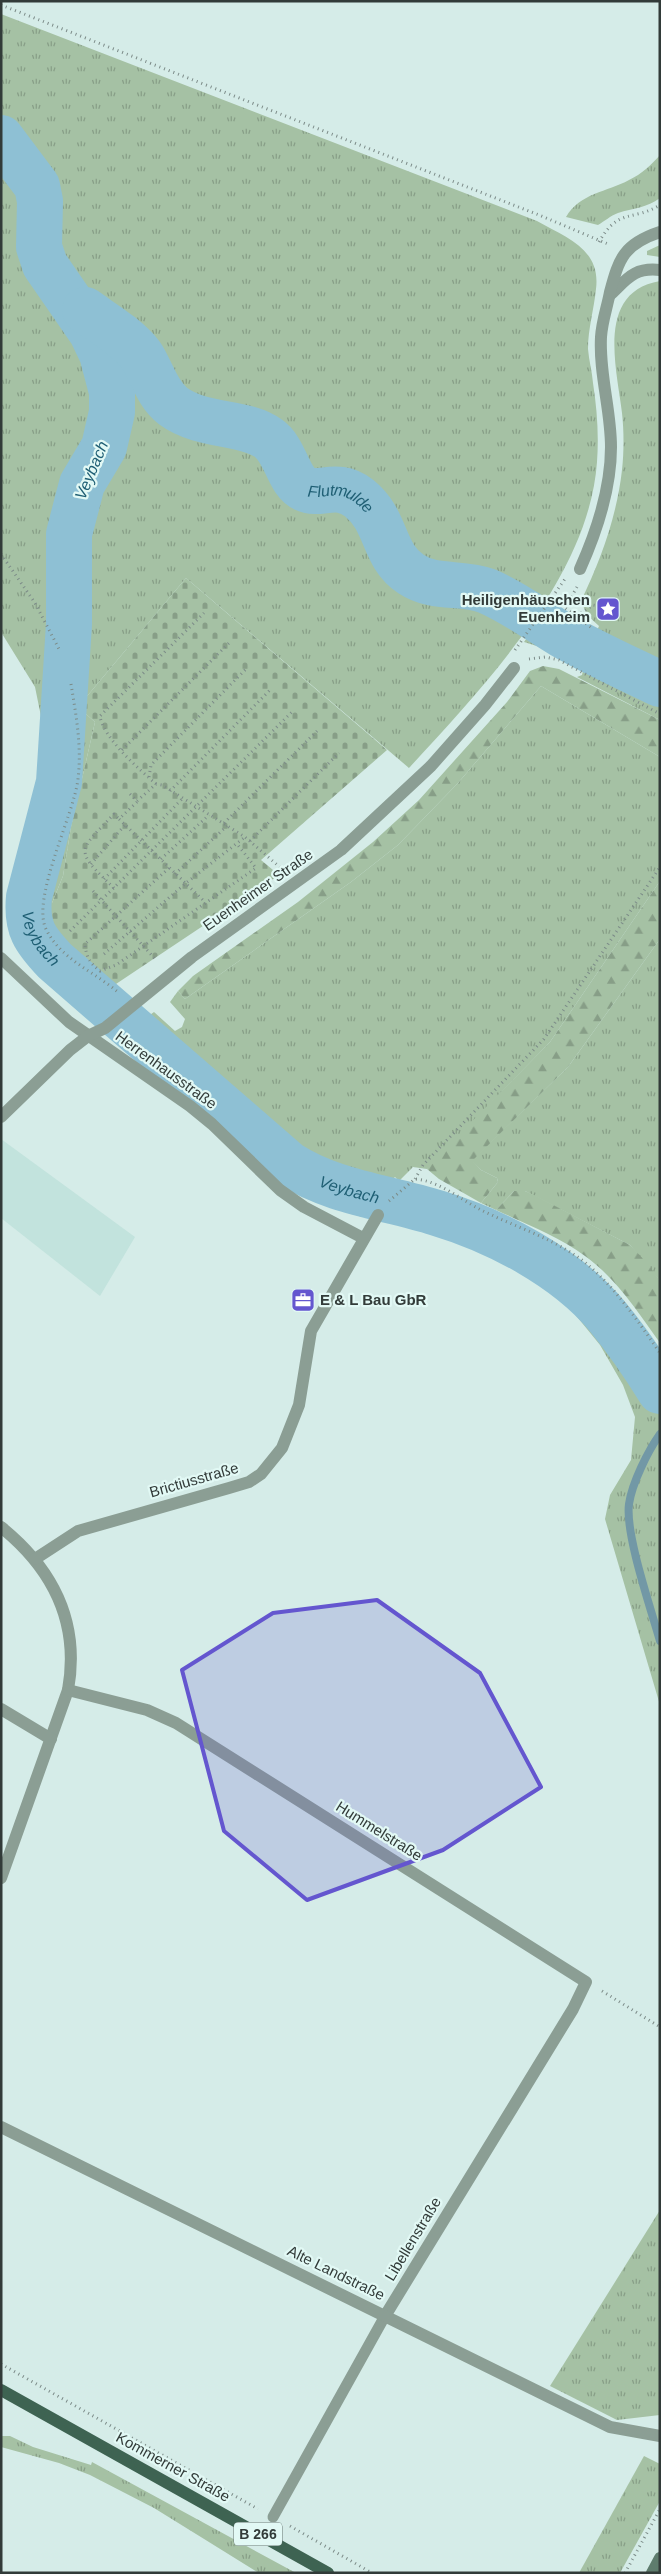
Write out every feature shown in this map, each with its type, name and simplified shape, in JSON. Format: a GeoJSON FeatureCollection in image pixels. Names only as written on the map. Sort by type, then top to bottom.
{"type":"FeatureCollection","features":[{"type":"Feature","properties":{"kind":"main road","name":"Kommerner Straße"},"geometry":{"type":"LineString","coordinates":[[1,2390],[328,2573]]}},
{"type":"Feature","properties":{"kind":"main road"},"geometry":{"type":"LineString","coordinates":[[652,2573],[660,2558]]}},
{"type":"Feature","properties":{"kind":"street"},"geometry":{"type":"LineString","coordinates":[[580,569],[596,527],[610,467],[609,407],[601,339],[603,316],[616,267],[629,247],[640,240],[660,232]]}},
{"type":"Feature","properties":{"kind":"street"},"geometry":{"type":"LineString","coordinates":[[610,295],[635,272],[649,269],[660,270]]}},
{"type":"Feature","properties":{"kind":"street","name":"Euenheimer Straße"},"geometry":{"type":"LineString","coordinates":[[1,1117],[70,1050],[88,1036],[105,1028],[169,975],[341,850],[424,773],[468,724],[514,668]]}},
{"type":"Feature","properties":{"kind":"street","name":"Herrenhausstraße"},"geometry":{"type":"LineString","coordinates":[[1,958],[69,1022],[190,1106],[280,1190],[304,1207],[363,1238]]}},
{"type":"Feature","properties":{"kind":"street","name":"Brictiusstraße"},"geometry":{"type":"LineString","coordinates":[[35,1559],[78,1531],[230,1488],[249,1482],[261,1474],[282,1448],[299,1405],[311,1331],[378,1214]]}},
{"type":"Feature","properties":{"kind":"street"},"geometry":{"type":"LineString","coordinates":[[1,1527],[35,1559],[51,1581],[62,1606],[72,1670],[68,1690],[1,1878]]}},
{"type":"Feature","properties":{"kind":"street","name":"Hummelstraße"},"geometry":{"type":"LineString","coordinates":[[68,1690],[147,1710],[176,1723],[586,1982]]}},
{"type":"Feature","properties":{"kind":"street"},"geometry":{"type":"LineString","coordinates":[[1,1709],[51,1739]]}},
{"type":"Feature","properties":{"kind":"street","name":"Libellenstraße"},"geometry":{"type":"LineString","coordinates":[[385,2316],[573,2008],[586,1982]]}},
{"type":"Feature","properties":{"kind":"street","name":"Alte Landstraße"},"geometry":{"type":"LineString","coordinates":[[1,2127],[610,2427],[660,2436]]}},
{"type":"Feature","properties":{"kind":"lane","name":"Libellenstraße"},"geometry":{"type":"LineString","coordinates":[[273,2517],[385,2316]]}},
{"type":"Feature","properties":{"kind":"path"},"geometry":{"type":"LineString","coordinates":[[1,6],[539,216],[599,242],[629,247]]}},
{"type":"Feature","properties":{"kind":"path"},"geometry":{"type":"LineString","coordinates":[[599,242],[608,227],[620,218],[643,212],[660,204]]}},
{"type":"Feature","properties":{"kind":"path"},"geometry":{"type":"LineString","coordinates":[[1,554],[35,603],[59,649]]}},
{"type":"Feature","properties":{"kind":"path"},"geometry":{"type":"LineString","coordinates":[[580,569],[580,582],[565,608],[592,628]]}},
{"type":"Feature","properties":{"kind":"path"},"geometry":{"type":"LineString","coordinates":[[522,641],[551,599]]}},
{"type":"Feature","properties":{"kind":"path"},"geometry":{"type":"LineString","coordinates":[[577,616],[593,604],[604,607]]}},
{"type":"Feature","properties":{"kind":"path"},"geometry":{"type":"LineString","coordinates":[[204,613],[100,716],[101,726],[156,784],[245,837],[298,883]]}},
{"type":"Feature","properties":{"kind":"path"},"geometry":{"type":"LineString","coordinates":[[122,750],[229,644]]}},
{"type":"Feature","properties":{"kind":"path"},"geometry":{"type":"LineString","coordinates":[[514,668],[532,657],[559,660],[660,714]]}},
{"type":"Feature","properties":{"kind":"path"},"geometry":{"type":"LineString","coordinates":[[149,778],[150,765],[248,667]]}},
{"type":"Feature","properties":{"kind":"path"},"geometry":{"type":"LineString","coordinates":[[71,684],[79,743],[78,780],[45,894],[42,918],[55,943],[68,956],[132,1004]]}},
{"type":"Feature","properties":{"kind":"path"},"geometry":{"type":"LineString","coordinates":[[170,791],[272,688]]}},
{"type":"Feature","properties":{"kind":"path"},"geometry":{"type":"LineString","coordinates":[[70,931],[194,806],[294,710]]}},
{"type":"Feature","properties":{"kind":"path"},"geometry":{"type":"LineString","coordinates":[[176,874],[317,731]]}},
{"type":"Feature","properties":{"kind":"path"},"geometry":{"type":"LineString","coordinates":[[250,841],[339,754]]}},
{"type":"Feature","properties":{"kind":"path"},"geometry":{"type":"LineString","coordinates":[[119,819],[156,784]]}},
{"type":"Feature","properties":{"kind":"path"},"geometry":{"type":"LineString","coordinates":[[130,794],[137,801]]}},
{"type":"Feature","properties":{"kind":"path"},"geometry":{"type":"LineString","coordinates":[[104,879],[182,799]]}},
{"type":"Feature","properties":{"kind":"path"},"geometry":{"type":"LineString","coordinates":[[114,888],[91,864],[83,851],[87,843],[114,814],[205,902]]}},
{"type":"Feature","properties":{"kind":"path"},"geometry":{"type":"LineString","coordinates":[[160,859],[209,815]]}},
{"type":"Feature","properties":{"kind":"path"},"geometry":{"type":"LineString","coordinates":[[91,864],[125,825]]}},
{"type":"Feature","properties":{"kind":"path"},"geometry":{"type":"LineString","coordinates":[[104,954],[130,930],[245,837]]}},
{"type":"Feature","properties":{"kind":"path"},"geometry":{"type":"LineString","coordinates":[[169,868],[84,944],[86,954],[92,964],[100,971],[108,968],[143,945],[256,868],[237,844]]}},
{"type":"Feature","properties":{"kind":"path"},"geometry":{"type":"LineString","coordinates":[[396,1192],[415,1179],[423,1165],[544,1039],[660,868]]}},
{"type":"Feature","properties":{"kind":"path"},"geometry":{"type":"LineString","coordinates":[[93,891],[169,975]]}},
{"type":"Feature","properties":{"kind":"path"},"geometry":{"type":"LineString","coordinates":[[415,1179],[436,1184],[482,1210],[555,1244],[582,1260],[615,1292],[660,1353]]}},
{"type":"Feature","properties":{"kind":"path"},"geometry":{"type":"LineString","coordinates":[[586,1982],[660,2027]]}},
{"type":"Feature","properties":{"kind":"path"},"geometry":{"type":"LineString","coordinates":[[1,2364],[372,2573]]}},
{"type":"Feature","properties":{"kind":"path"},"geometry":{"type":"LineString","coordinates":[[625,2573],[660,2509]]}},
{"type":"Feature","properties":{"kind":"highlighted area"},"geometry":{"type":"Polygon","coordinates":[[[377,1600],[480,1673],[541,1787],[443,1850],[307,1900],[224,1831],[182,1670],[273,1613],[377,1600]]]}},
{"type":"Feature","properties":{"kind":"shaded area"},"geometry":{"type":"Polygon","coordinates":[[[1,1139],[135,1237],[100,1296],[1,1218],[1,1139]]]}},
{"type":"Feature","properties":{"kind":"green space"},"geometry":{"type":"Polygon","coordinates":[[[1,14],[537,221],[580,246],[593,264],[596,275],[596,289],[588,349],[597,412],[597,462],[590,505],[575,547],[554,588],[528,627],[469,702],[409,768],[186,578],[78,707],[95,722],[71,827],[63,876],[52,903],[60,943],[113,986],[112,991],[120,997],[95,1019],[26,953],[13,927],[14,894],[41,794],[46,741],[35,687],[1,632],[1,14]]]}},
{"type":"Feature","properties":{"kind":"green space"},"geometry":{"type":"Polygon","coordinates":[[[660,155],[660,198],[645,206],[618,213],[598,225],[566,217],[572,209],[586,198],[634,178],[660,155]]]}},
{"type":"Feature","properties":{"kind":"green space"},"geometry":{"type":"Polygon","coordinates":[[[660,245],[660,257],[647,255],[647,251],[660,245]]]}},
{"type":"Feature","properties":{"kind":"green space"},"geometry":{"type":"Polygon","coordinates":[[[660,281],[660,720],[577,677],[582,675],[583,671],[553,651],[524,642],[554,600],[556,612],[570,624],[593,634],[596,633],[599,626],[587,615],[581,601],[607,537],[620,487],[623,427],[615,355],[615,335],[618,316],[626,300],[640,288],[660,281]]]}},
{"type":"Feature","properties":{"kind":"green space"},"geometry":{"type":"Polygon","coordinates":[[[186,578],[387,750],[261,860],[279,875],[113,986],[60,943],[50,927],[52,903],[63,876],[71,827],[95,722],[78,707],[186,578]]]}},
{"type":"Feature","properties":{"kind":"green space"},"geometry":{"type":"Polygon","coordinates":[[[543,666],[559,669],[660,720],[660,757],[541,686],[458,783],[398,845],[351,882],[185,999],[178,991],[193,976],[298,902],[373,842],[419,800],[507,702],[530,671],[543,666]]]}},
{"type":"Feature","properties":{"kind":"green space"},"geometry":{"type":"Polygon","coordinates":[[[541,686],[660,757],[660,881],[550,1042],[427,1169],[413,1167],[399,1181],[395,1177],[387,1185],[391,1188],[389,1191],[387,1190],[367,1216],[362,1217],[333,1208],[289,1186],[269,1171],[206,1108],[117,1044],[114,1038],[143,1012],[147,1017],[154,1012],[175,1031],[182,1027],[185,1019],[170,1002],[178,991],[185,999],[351,882],[398,845],[458,783],[541,686]]]}},
{"type":"Feature","properties":{"kind":"green space"},"geometry":{"type":"Polygon","coordinates":[[[660,881],[660,939],[568,1067],[472,1161],[481,1170],[497,1178],[498,1182],[481,1203],[439,1179],[427,1169],[428,1166],[550,1042],[660,881]]]}},
{"type":"Feature","properties":{"kind":"green space"},"geometry":{"type":"Polygon","coordinates":[[[660,939],[660,1281],[630,1245],[525,1191],[514,1191],[496,1210],[481,1203],[498,1182],[497,1178],[481,1170],[471,1161],[568,1067],[660,939]]]}},
{"type":"Feature","properties":{"kind":"green space"},"geometry":{"type":"Polygon","coordinates":[[[418,1188],[437,1192],[570,1258],[592,1275],[608,1291],[660,1362],[660,1705],[605,1519],[610,1495],[631,1460],[635,1417],[623,1385],[600,1345],[561,1297],[537,1278],[438,1225],[391,1214],[397,1209],[424,1216],[503,1246],[551,1275],[595,1311],[602,1305],[558,1269],[535,1254],[460,1218],[406,1198],[405,1192],[418,1188]]]}},
{"type":"Feature","properties":{"kind":"green space"},"geometry":{"type":"Polygon","coordinates":[[[514,1191],[525,1191],[536,1196],[630,1245],[648,1264],[660,1281],[660,1343],[617,1285],[585,1256],[564,1242],[496,1210],[514,1191]]]}},
{"type":"Feature","properties":{"kind":"green space"},"geometry":{"type":"Polygon","coordinates":[[[660,2210],[660,2415],[617,2420],[550,2386],[660,2210]]]}},
{"type":"Feature","properties":{"kind":"green space"},"geometry":{"type":"Polygon","coordinates":[[[1,2436],[10,2436],[33,2447],[91,2465],[92,2462],[296,2573],[259,2573],[154,2508],[90,2475],[59,2463],[1,2447],[1,2436]]]}},
{"type":"Feature","properties":{"kind":"green space"},"geometry":{"type":"Polygon","coordinates":[[[644,2456],[660,2464],[660,2501],[620,2573],[579,2573],[644,2456]]]}},
{"type":"Feature","properties":{"kind":"waterway","name":"Veybach"},"geometry":{"type":"LineString","coordinates":[[1,138],[37,186],[40,201],[39,247],[45,265],[92,333],[102,354],[112,392],[112,412],[104,447],[82,484],[69,534],[69,624],[59,782],[29,897],[28,908],[33,933],[55,961],[289,1164],[324,1182],[418,1207],[483,1230],[529,1253],[572,1282],[607,1316],[635,1352],[660,1391]]}},
{"type":"Feature","properties":{"kind":"waterway","name":"Flutmulde"},"geometry":{"type":"LineString","coordinates":[[85,310],[135,348],[145,361],[162,395],[173,406],[184,413],[209,421],[247,429],[268,438],[279,450],[295,480],[305,489],[311,491],[344,490],[359,498],[375,517],[395,557],[411,574],[429,582],[468,586],[497,595],[574,642],[660,684]]}},
{"type":"Feature","properties":{"kind":"waterway"},"geometry":{"type":"LineString","coordinates":[[660,1434],[637,1477],[629,1504],[631,1534],[635,1552],[660,1641]]}},
{"type":"Feature","properties":{"kind":"place","name":"Heiligenhäuschen Euenheim"},"geometry":{"type":"Point","coordinates":[608,609]}},
{"type":"Feature","properties":{"kind":"place","name":"E & L Bau GbR"},"geometry":{"type":"Point","coordinates":[303,1300]}}]}
